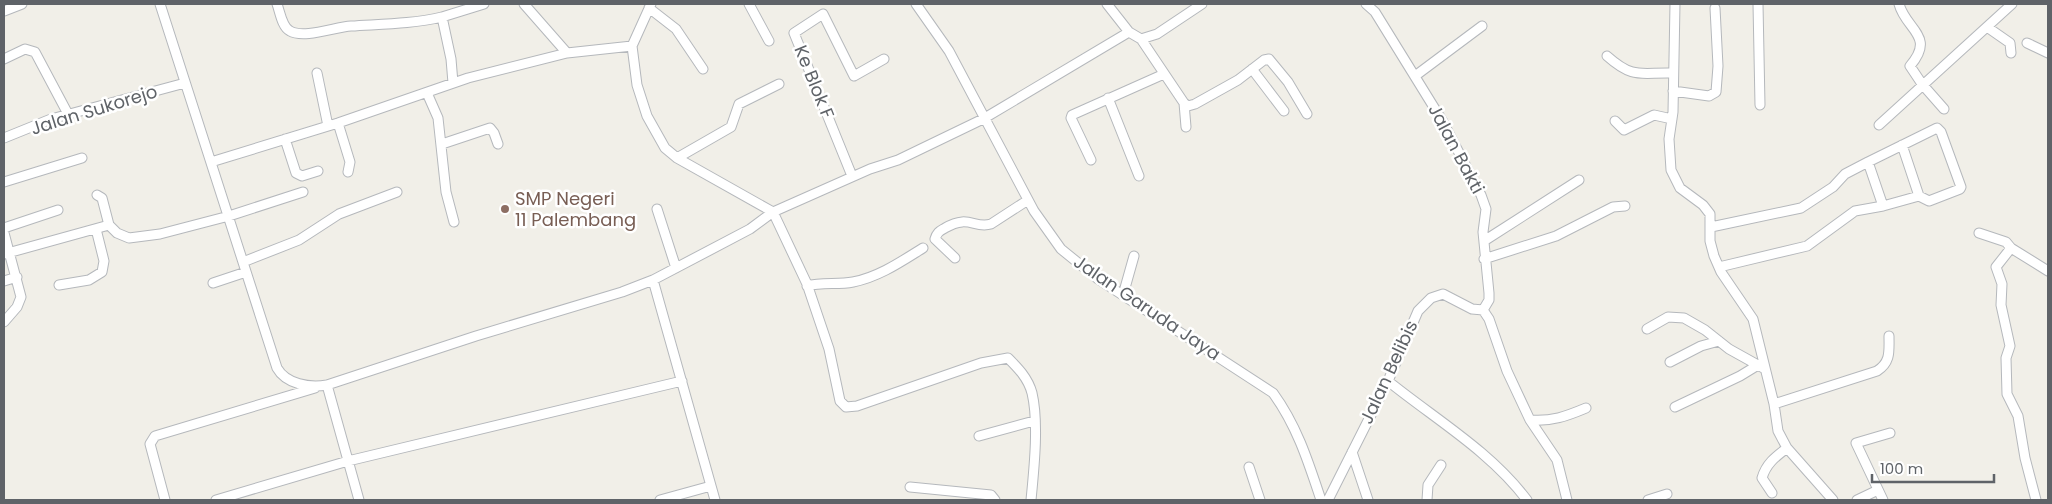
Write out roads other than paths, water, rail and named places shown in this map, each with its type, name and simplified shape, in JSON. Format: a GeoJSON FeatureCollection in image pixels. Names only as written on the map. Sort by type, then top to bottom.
{"type":"FeatureCollection","features":[{"type":"Feature","properties":{"kind":"street"},"geometry":{"type":"LineString","coordinates":[[4,10],[22,4]]}},
{"type":"Feature","properties":{"kind":"street"},"geometry":{"type":"LineString","coordinates":[[160,4],[281,375],[289,380],[323,386]]}},
{"type":"Feature","properties":{"kind":"street"},"geometry":{"type":"LineString","coordinates":[[277,4],[286,28],[294,33],[318,32],[348,26],[410,24],[442,17],[484,4]]}},
{"type":"Feature","properties":{"kind":"street"},"geometry":{"type":"LineString","coordinates":[[524,4],[567,53]]}},
{"type":"Feature","properties":{"kind":"street"},"geometry":{"type":"LineString","coordinates":[[749,4],[769,41]]}},
{"type":"Feature","properties":{"kind":"street","name":"Jalan Garuda Jaya"},"geometry":{"type":"LineString","coordinates":[[916,4],[949,51],[983,119],[1028,200],[1061,248],[1098,279],[1273,393],[1290,415],[1321,500]]}},
{"type":"Feature","properties":{"kind":"street"},"geometry":{"type":"LineString","coordinates":[[1107,4],[1129,32],[1141,39],[1184,103],[1188,106],[1238,80],[1264,60],[1269,59],[1299,98],[1306,114]]}},
{"type":"Feature","properties":{"kind":"street"},"geometry":{"type":"LineString","coordinates":[[1141,39],[1157,34],[1202,4]]}},
{"type":"Feature","properties":{"kind":"street","name":"Jalan Bakti"},"geometry":{"type":"LineString","coordinates":[[1366,4],[1375,12],[1443,122],[1481,195],[1486,210],[1484,259],[1490,300],[1483,310]]}},
{"type":"Feature","properties":{"kind":"street"},"geometry":{"type":"LineString","coordinates":[[1675,4],[1672,119],[1669,138],[1671,170],[1680,188],[1710,214],[1710,241],[1719,267],[1753,319],[1761,367],[1774,404],[1778,432],[1787,448],[1833,500]]}},
{"type":"Feature","properties":{"kind":"street"},"geometry":{"type":"LineString","coordinates":[[1758,4],[1760,105]]}},
{"type":"Feature","properties":{"kind":"street"},"geometry":{"type":"LineString","coordinates":[[1899,4],[1903,16],[1914,26],[1921,43],[1920,52],[1910,66],[1922,84],[1944,109]]}},
{"type":"Feature","properties":{"kind":"street"},"geometry":{"type":"LineString","coordinates":[[1879,125],[2012,4]]}},
{"type":"Feature","properties":{"kind":"street"},"geometry":{"type":"LineString","coordinates":[[703,69],[676,29],[650,6],[632,46],[637,85],[647,116],[665,148],[677,158],[773,212],[807,286],[829,349],[840,401],[846,407],[857,406],[903,392],[981,363],[1008,358],[1021,371],[1032,392],[1034,421],[1031,500]]}},
{"type":"Feature","properties":{"kind":"street"},"geometry":{"type":"LineString","coordinates":[[1673,90],[1709,96],[1716,92],[1718,66],[1715,8]]}},
{"type":"Feature","properties":{"kind":"street","name":"Ke Blok F"},"geometry":{"type":"LineString","coordinates":[[852,176],[794,33],[823,14],[854,76],[884,59]]}},
{"type":"Feature","properties":{"kind":"street"},"geometry":{"type":"LineString","coordinates":[[442,17],[450,50],[453,83]]}},
{"type":"Feature","properties":{"kind":"street"},"geometry":{"type":"LineString","coordinates":[[1415,76],[1482,26]]}},
{"type":"Feature","properties":{"kind":"street"},"geometry":{"type":"LineString","coordinates":[[1987,26],[2010,44],[2011,53]]}},
{"type":"Feature","properties":{"kind":"street"},"geometry":{"type":"LineString","coordinates":[[165,500],[150,444],[155,436],[323,386],[476,336],[622,292],[653,280],[750,229],[773,212],[852,176],[898,160],[983,119],[1129,32]]}},
{"type":"Feature","properties":{"kind":"street"},"geometry":{"type":"LineString","coordinates":[[2027,43],[2048,53]]}},
{"type":"Feature","properties":{"kind":"street"},"geometry":{"type":"LineString","coordinates":[[211,162],[338,123],[453,83],[567,53],[632,46]]}},
{"type":"Feature","properties":{"kind":"street"},"geometry":{"type":"LineString","coordinates":[[4,59],[25,50],[35,52],[68,114]]}},
{"type":"Feature","properties":{"kind":"street"},"geometry":{"type":"LineString","coordinates":[[1607,56],[1616,64],[1635,74],[1654,71],[1673,73]]}},
{"type":"Feature","properties":{"kind":"street"},"geometry":{"type":"LineString","coordinates":[[1252,69],[1284,111]]}},
{"type":"Feature","properties":{"kind":"street"},"geometry":{"type":"LineString","coordinates":[[317,73],[327,113],[328,126]]}},
{"type":"Feature","properties":{"kind":"street"},"geometry":{"type":"LineString","coordinates":[[1091,160],[1071,118],[1075,112],[1164,74]]}},
{"type":"Feature","properties":{"kind":"street","name":"Jalan Sukorejo"},"geometry":{"type":"LineString","coordinates":[[4,138],[68,114],[186,83]]}},
{"type":"Feature","properties":{"kind":"street"},"geometry":{"type":"LineString","coordinates":[[677,158],[731,127],[739,104],[779,84]]}},
{"type":"Feature","properties":{"kind":"street"},"geometry":{"type":"LineString","coordinates":[[427,93],[438,118],[446,192],[454,222]]}},
{"type":"Feature","properties":{"kind":"street"},"geometry":{"type":"LineString","coordinates":[[1108,98],[1139,176]]}},
{"type":"Feature","properties":{"kind":"street"},"geometry":{"type":"LineString","coordinates":[[1184,103],[1186,127]]}},
{"type":"Feature","properties":{"kind":"street"},"geometry":{"type":"LineString","coordinates":[[1615,121],[1624,130],[1654,115],[1672,119]]}},
{"type":"Feature","properties":{"kind":"street"},"geometry":{"type":"LineString","coordinates":[[338,123],[350,162],[348,172]]}},
{"type":"Feature","properties":{"kind":"street"},"geometry":{"type":"LineString","coordinates":[[442,144],[490,128],[498,144]]}},
{"type":"Feature","properties":{"kind":"street"},"geometry":{"type":"LineString","coordinates":[[1711,226],[1801,208],[1833,188],[1845,174],[1937,128],[1941,132],[1961,187],[1929,201],[1919,196],[1883,206],[1855,211],[1807,246],[1719,267]]}},
{"type":"Feature","properties":{"kind":"street"},"geometry":{"type":"LineString","coordinates":[[285,139],[296,173],[302,176],[318,171]]}},
{"type":"Feature","properties":{"kind":"street"},"geometry":{"type":"LineString","coordinates":[[1902,145],[1919,196]]}},
{"type":"Feature","properties":{"kind":"street"},"geometry":{"type":"LineString","coordinates":[[4,182],[82,158]]}},
{"type":"Feature","properties":{"kind":"street"},"geometry":{"type":"LineString","coordinates":[[1868,162],[1883,206]]}},
{"type":"Feature","properties":{"kind":"street"},"geometry":{"type":"LineString","coordinates":[[1484,241],[1579,180]]}},
{"type":"Feature","properties":{"kind":"street"},"geometry":{"type":"LineString","coordinates":[[97,195],[102,198],[109,225],[117,233],[129,238],[160,234],[229,216],[303,192]]}},
{"type":"Feature","properties":{"kind":"street"},"geometry":{"type":"LineString","coordinates":[[243,262],[298,240],[339,214],[396,192]]}},
{"type":"Feature","properties":{"kind":"street"},"geometry":{"type":"LineString","coordinates":[[955,258],[935,239],[939,231],[953,223],[964,221],[985,226],[991,224],[1028,200]]}},
{"type":"Feature","properties":{"kind":"street"},"geometry":{"type":"LineString","coordinates":[[1484,259],[1556,236],[1613,207],[1625,206]]}},
{"type":"Feature","properties":{"kind":"street"},"geometry":{"type":"LineString","coordinates":[[657,209],[676,268]]}},
{"type":"Feature","properties":{"kind":"street"},"geometry":{"type":"LineString","coordinates":[[4,228],[58,210]]}},
{"type":"Feature","properties":{"kind":"street"},"geometry":{"type":"LineString","coordinates":[[7,254],[109,225]]}},
{"type":"Feature","properties":{"kind":"street"},"geometry":{"type":"LineString","coordinates":[[59,285],[95,278],[102,272],[104,261],[96,229]]}},
{"type":"Feature","properties":{"kind":"street"},"geometry":{"type":"LineString","coordinates":[[4,233],[7,254],[17,277],[21,297],[17,307],[4,322]]}},
{"type":"Feature","properties":{"kind":"street"},"geometry":{"type":"LineString","coordinates":[[1980,233],[2006,242],[2011,248],[2048,271]]}},
{"type":"Feature","properties":{"kind":"street"},"geometry":{"type":"LineString","coordinates":[[807,286],[818,283],[853,282],[878,274],[923,248]]}},
{"type":"Feature","properties":{"kind":"street"},"geometry":{"type":"LineString","coordinates":[[2011,248],[1996,267],[2002,284],[2002,305],[2010,346],[2006,358],[2006,388],[2018,416],[2025,458],[2036,500]]}},
{"type":"Feature","properties":{"kind":"street"},"geometry":{"type":"LineString","coordinates":[[1123,295],[1134,256]]}},
{"type":"Feature","properties":{"kind":"street"},"geometry":{"type":"LineString","coordinates":[[213,284],[246,272]]}},
{"type":"Feature","properties":{"kind":"street"},"geometry":{"type":"LineString","coordinates":[[4,281],[17,277]]}},
{"type":"Feature","properties":{"kind":"street"},"geometry":{"type":"LineString","coordinates":[[653,280],[715,500]]}},
{"type":"Feature","properties":{"kind":"street","name":"Jalan Belibis"},"geometry":{"type":"LineString","coordinates":[[1328,500],[1388,381],[1418,311],[1431,298],[1443,294],[1472,309],[1483,310]]}},
{"type":"Feature","properties":{"kind":"street"},"geometry":{"type":"LineString","coordinates":[[1483,310],[1489,319],[1507,371],[1530,420],[1557,460],[1567,500]]}},
{"type":"Feature","properties":{"kind":"street"},"geometry":{"type":"LineString","coordinates":[[1647,329],[1668,317],[1684,318],[1719,341],[1729,350],[1761,367]]}},
{"type":"Feature","properties":{"kind":"street"},"geometry":{"type":"LineString","coordinates":[[1774,404],[1877,371],[1885,366],[1890,357],[1888,336]]}},
{"type":"Feature","properties":{"kind":"street"},"geometry":{"type":"LineString","coordinates":[[1670,362],[1701,346],[1719,341]]}},
{"type":"Feature","properties":{"kind":"street"},"geometry":{"type":"LineString","coordinates":[[1675,407],[1761,367]]}},
{"type":"Feature","properties":{"kind":"street"},"geometry":{"type":"LineString","coordinates":[[216,500],[348,460],[682,381]]}},
{"type":"Feature","properties":{"kind":"street"},"geometry":{"type":"LineString","coordinates":[[1388,381],[1430,415],[1455,431],[1508,478],[1526,500]]}},
{"type":"Feature","properties":{"kind":"street"},"geometry":{"type":"LineString","coordinates":[[323,386],[348,460],[359,500]]}},
{"type":"Feature","properties":{"kind":"street"},"geometry":{"type":"LineString","coordinates":[[1530,420],[1543,421],[1562,418],[1586,408]]}},
{"type":"Feature","properties":{"kind":"street"},"geometry":{"type":"LineString","coordinates":[[979,436],[1034,421]]}},
{"type":"Feature","properties":{"kind":"street"},"geometry":{"type":"LineString","coordinates":[[1883,500],[1856,443],[1890,433]]}},
{"type":"Feature","properties":{"kind":"street"},"geometry":{"type":"LineString","coordinates":[[1772,493],[1762,478],[1769,463],[1787,448]]}},
{"type":"Feature","properties":{"kind":"street"},"geometry":{"type":"LineString","coordinates":[[1352,452],[1368,500]]}},
{"type":"Feature","properties":{"kind":"street"},"geometry":{"type":"LineString","coordinates":[[1427,500],[1428,485],[1441,465]]}},
{"type":"Feature","properties":{"kind":"street"},"geometry":{"type":"LineString","coordinates":[[1249,467],[1260,500]]}},
{"type":"Feature","properties":{"kind":"street"},"geometry":{"type":"LineString","coordinates":[[660,500],[711,486]]}},
{"type":"Feature","properties":{"kind":"street"},"geometry":{"type":"LineString","coordinates":[[910,487],[991,494],[995,500]]}},
{"type":"Feature","properties":{"kind":"street"},"geometry":{"type":"LineString","coordinates":[[1858,500],[1878,490]]}},
{"type":"Feature","properties":{"kind":"street"},"geometry":{"type":"LineString","coordinates":[[1648,500],[1667,494]]}},
{"type":"Feature","properties":{"kind":"place","name":"SMP Negeri 11 Palembang"},"geometry":{"type":"Point","coordinates":[505,209]}}]}
